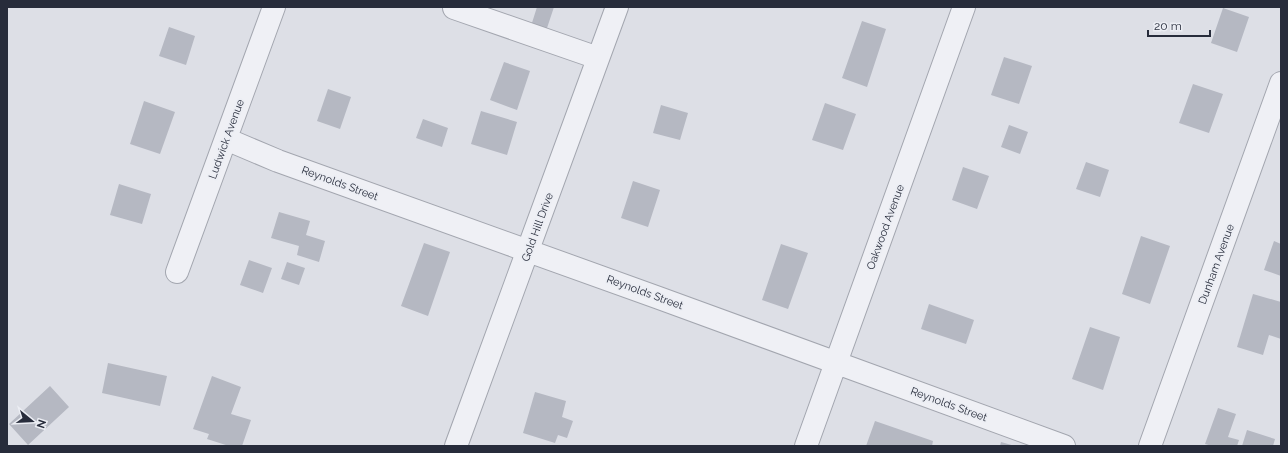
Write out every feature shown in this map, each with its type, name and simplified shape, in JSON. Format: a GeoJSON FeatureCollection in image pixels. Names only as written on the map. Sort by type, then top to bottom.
{"type":"FeatureCollection","features":[{"type":"Feature","properties":{"kind":"street","name":"Ludwick Avenue"},"geometry":{"type":"LineString","coordinates":[[177,272],[274,7]]}},
{"type":"Feature","properties":{"kind":"street","name":"Gold Hill Drive"},"geometry":{"type":"LineString","coordinates":[[456,446],[617,7]]}},
{"type":"Feature","properties":{"kind":"street","name":"Oakwood Avenue"},"geometry":{"type":"LineString","coordinates":[[806,446],[964,7]]}},
{"type":"Feature","properties":{"kind":"street"},"geometry":{"type":"LineString","coordinates":[[454,8],[598,58]]}},
{"type":"Feature","properties":{"kind":"street","name":"Dunham Avenue"},"geometry":{"type":"LineString","coordinates":[[1150,446],[1281,83]]}},
{"type":"Feature","properties":{"kind":"street","name":"Reynolds Street"},"geometry":{"type":"LineString","coordinates":[[226,139],[285,164],[528,250],[1064,446]]}},
{"type":"Feature","properties":{"kind":"building"},"geometry":{"type":"Polygon","coordinates":[[[537,7],[554,7],[546,31],[531,26],[537,7]]]}},
{"type":"Feature","properties":{"kind":"building"},"geometry":{"type":"Polygon","coordinates":[[[1223,8],[1249,17],[1237,52],[1211,43],[1223,8]]]}},
{"type":"Feature","properties":{"kind":"building"},"geometry":{"type":"Polygon","coordinates":[[[862,21],[886,29],[867,87],[842,78],[862,21]]]}},
{"type":"Feature","properties":{"kind":"building"},"geometry":{"type":"Polygon","coordinates":[[[169,27],[195,36],[186,65],[159,56],[169,27]]]}},
{"type":"Feature","properties":{"kind":"building"},"geometry":{"type":"Polygon","coordinates":[[[1004,57],[1032,66],[1019,104],[991,95],[1004,57]]]}},
{"type":"Feature","properties":{"kind":"building"},"geometry":{"type":"Polygon","coordinates":[[[504,62],[530,71],[517,110],[490,100],[504,62]]]}},
{"type":"Feature","properties":{"kind":"building"},"geometry":{"type":"Polygon","coordinates":[[[1193,84],[1223,94],[1209,133],[1179,123],[1193,84]]]}},
{"type":"Feature","properties":{"kind":"building"},"geometry":{"type":"Polygon","coordinates":[[[328,89],[351,97],[340,129],[317,121],[328,89]]]}},
{"type":"Feature","properties":{"kind":"building"},"geometry":{"type":"Polygon","coordinates":[[[144,101],[175,112],[160,154],[130,144],[144,101]]]}},
{"type":"Feature","properties":{"kind":"building"},"geometry":{"type":"Polygon","coordinates":[[[825,103],[856,114],[843,150],[812,140],[825,103]]]}},
{"type":"Feature","properties":{"kind":"building"},"geometry":{"type":"Polygon","coordinates":[[[661,105],[688,113],[680,140],[653,133],[661,105]]]}},
{"type":"Feature","properties":{"kind":"building"},"geometry":{"type":"Polygon","coordinates":[[[481,111],[517,122],[507,155],[471,144],[481,111]]]}},
{"type":"Feature","properties":{"kind":"building"},"geometry":{"type":"Polygon","coordinates":[[[423,119],[448,128],[442,147],[416,138],[423,119]]]}},
{"type":"Feature","properties":{"kind":"building"},"geometry":{"type":"Polygon","coordinates":[[[1009,125],[1028,132],[1020,154],[1001,147],[1009,125]]]}},
{"type":"Feature","properties":{"kind":"building"},"geometry":{"type":"Polygon","coordinates":[[[1086,162],[1109,170],[1100,197],[1076,189],[1086,162]]]}},
{"type":"Feature","properties":{"kind":"building"},"geometry":{"type":"Polygon","coordinates":[[[963,167],[989,176],[977,209],[952,200],[963,167]]]}},
{"type":"Feature","properties":{"kind":"building"},"geometry":{"type":"Polygon","coordinates":[[[633,181],[660,190],[648,227],[621,218],[633,181]]]}},
{"type":"Feature","properties":{"kind":"building"},"geometry":{"type":"Polygon","coordinates":[[[119,184],[151,194],[142,224],[110,215],[119,184]]]}},
{"type":"Feature","properties":{"kind":"building"},"geometry":{"type":"Polygon","coordinates":[[[279,212],[310,221],[306,235],[325,241],[319,262],[297,255],[299,246],[271,238],[279,212]]]}},
{"type":"Feature","properties":{"kind":"building"},"geometry":{"type":"Polygon","coordinates":[[[1141,236],[1170,246],[1150,304],[1122,294],[1141,236]]]}},
{"type":"Feature","properties":{"kind":"building"},"geometry":{"type":"Polygon","coordinates":[[[1274,241],[1281,244],[1281,276],[1264,270],[1274,241]]]}},
{"type":"Feature","properties":{"kind":"building"},"geometry":{"type":"Polygon","coordinates":[[[424,243],[450,252],[428,316],[401,306],[424,243]]]}},
{"type":"Feature","properties":{"kind":"building"},"geometry":{"type":"Polygon","coordinates":[[[781,244],[808,253],[788,309],[762,300],[781,244]]]}},
{"type":"Feature","properties":{"kind":"building"},"geometry":{"type":"Polygon","coordinates":[[[249,260],[272,268],[263,293],[240,285],[249,260]]]}},
{"type":"Feature","properties":{"kind":"building"},"geometry":{"type":"Polygon","coordinates":[[[287,262],[305,268],[299,285],[281,279],[287,262]]]}},
{"type":"Feature","properties":{"kind":"building"},"geometry":{"type":"Polygon","coordinates":[[[1253,294],[1281,302],[1281,339],[1269,335],[1263,355],[1237,347],[1253,294]]]}},
{"type":"Feature","properties":{"kind":"building"},"geometry":{"type":"Polygon","coordinates":[[[929,304],[974,320],[966,344],[921,329],[929,304]]]}},
{"type":"Feature","properties":{"kind":"building"},"geometry":{"type":"Polygon","coordinates":[[[1090,327],[1120,337],[1103,390],[1072,379],[1090,327]]]}},
{"type":"Feature","properties":{"kind":"building"},"geometry":{"type":"Polygon","coordinates":[[[108,363],[167,376],[160,406],[102,393],[108,363]]]}},
{"type":"Feature","properties":{"kind":"building"},"geometry":{"type":"Polygon","coordinates":[[[212,376],[241,387],[231,414],[251,420],[242,446],[229,446],[207,439],[209,434],[193,429],[212,376]]]}},
{"type":"Feature","properties":{"kind":"building"},"geometry":{"type":"Polygon","coordinates":[[[50,386],[69,407],[28,445],[9,424],[50,386]]]}},
{"type":"Feature","properties":{"kind":"building"},"geometry":{"type":"Polygon","coordinates":[[[535,392],[566,401],[562,417],[573,421],[567,438],[558,435],[555,443],[523,433],[535,392]]]}},
{"type":"Feature","properties":{"kind":"building"},"geometry":{"type":"Polygon","coordinates":[[[1218,408],[1236,414],[1228,437],[1239,440],[1237,446],[1212,446],[1205,444],[1218,408]]]}},
{"type":"Feature","properties":{"kind":"building"},"geometry":{"type":"Polygon","coordinates":[[[875,421],[933,441],[932,446],[866,446],[875,421]]]}},
{"type":"Feature","properties":{"kind":"building"},"geometry":{"type":"Polygon","coordinates":[[[1247,430],[1275,439],[1273,446],[1242,446],[1247,430]]]}},
{"type":"Feature","properties":{"kind":"building"},"geometry":{"type":"Polygon","coordinates":[[[1001,442],[1015,446],[1000,446],[1001,442]]]}}]}
